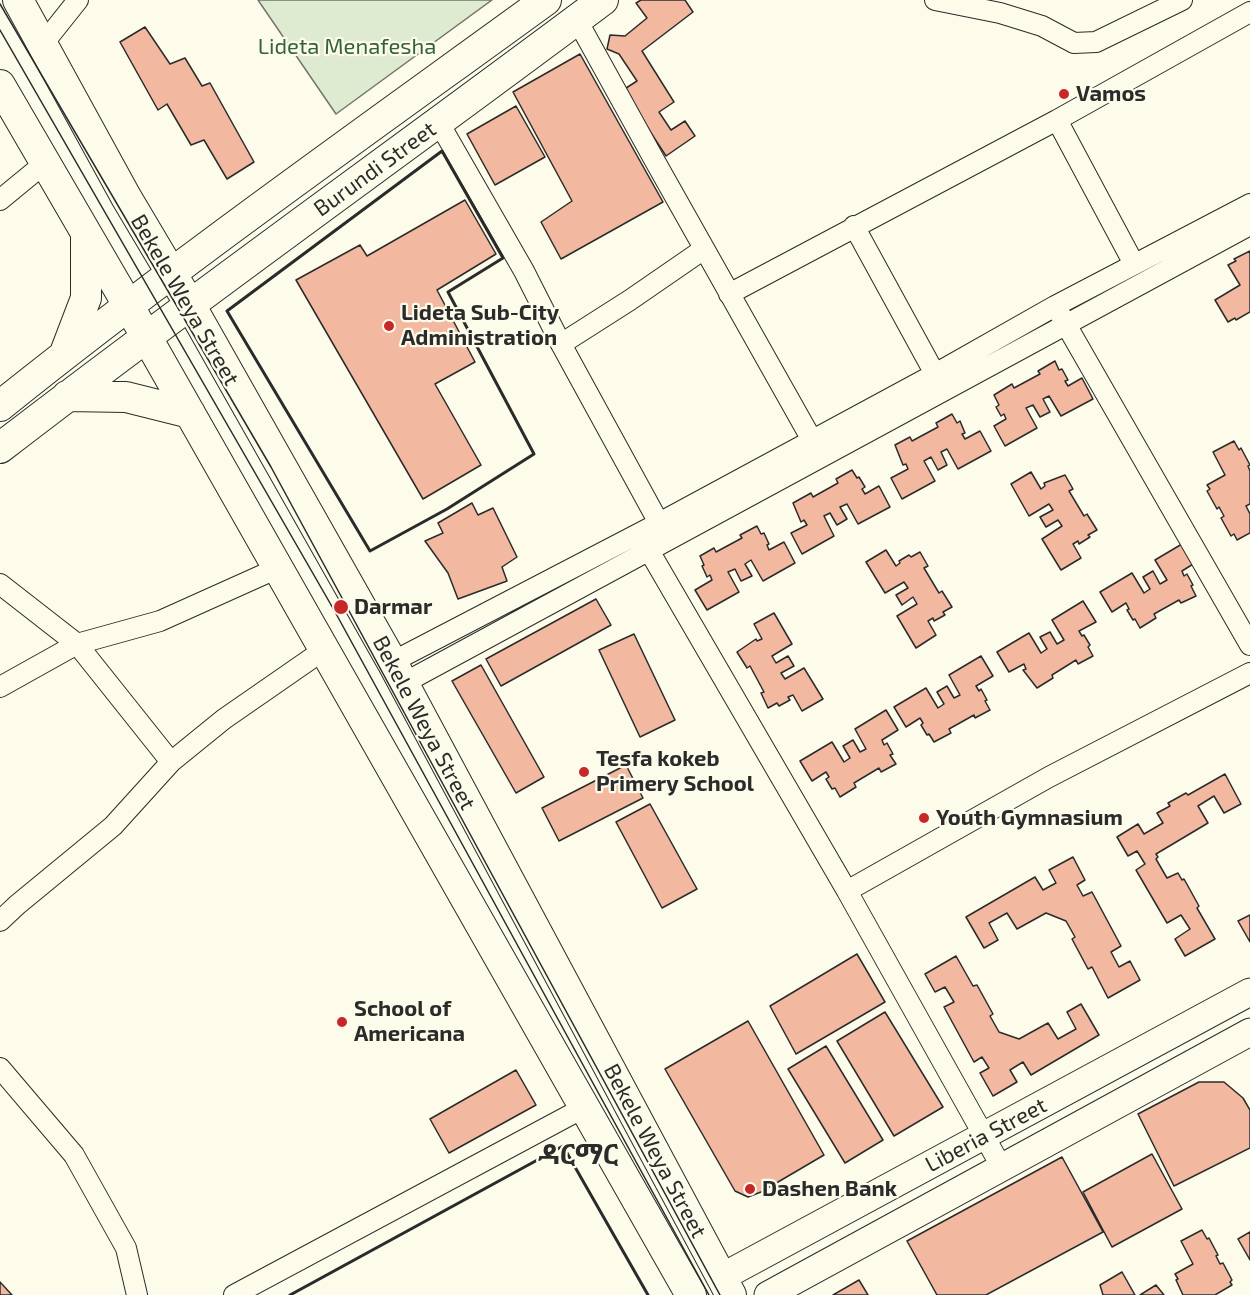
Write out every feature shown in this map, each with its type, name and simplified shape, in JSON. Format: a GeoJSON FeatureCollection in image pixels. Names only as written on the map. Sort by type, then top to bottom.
{"type":"FeatureCollection","features":[{"type":"Feature","properties":{"kind":"main road","name":"Bekele Weya Street"},"geometry":{"type":"LineString","coordinates":[[18,0],[126,197],[189,303],[398,673],[726,1286]]}},
{"type":"Feature","properties":{"kind":"main road","name":"Burundi Street"},"geometry":{"type":"LineString","coordinates":[[0,406],[128,306],[546,0]]}},
{"type":"Feature","properties":{"kind":"main road","name":"Burundi Street"},"geometry":{"type":"LineString","coordinates":[[0,448],[189,303],[439,123],[603,0]]}},
{"type":"Feature","properties":{"kind":"main road","name":"Bekele Weya Street"},"geometry":{"type":"LineString","coordinates":[[0,85],[190,413],[691,1295]]}},
{"type":"Feature","properties":{"kind":"main road"},"geometry":{"type":"LineString","coordinates":[[65,353],[87,298],[86,233]]}},
{"type":"Feature","properties":{"kind":"main road"},"geometry":{"type":"LineString","coordinates":[[68,396],[126,397],[190,413]]}},
{"type":"Feature","properties":{"kind":"main road"},"geometry":{"type":"LineString","coordinates":[[616,1160],[631,1209],[675,1295]]}},
{"type":"Feature","properties":{"kind":"street"},"geometry":{"type":"LineString","coordinates":[[44,44],[78,0]]}},
{"type":"Feature","properties":{"kind":"street"},"geometry":{"type":"LineString","coordinates":[[935,0],[1000,13],[1042,26],[1074,43],[1096,42],[1182,0]]}},
{"type":"Feature","properties":{"kind":"street"},"geometry":{"type":"LineString","coordinates":[[729,294],[1058,120],[1250,12]]}},
{"type":"Feature","properties":{"kind":"street"},"geometry":{"type":"LineString","coordinates":[[577,20],[812,440]]}},
{"type":"Feature","properties":{"kind":"street"},"geometry":{"type":"LineString","coordinates":[[1058,120],[1134,264]]}},
{"type":"Feature","properties":{"kind":"street"},"geometry":{"type":"LineString","coordinates":[[439,123],[524,271],[561,344],[659,523]]}},
{"type":"Feature","properties":{"kind":"street"},"geometry":{"type":"LineString","coordinates":[[0,200],[45,163]]}},
{"type":"Feature","properties":{"kind":"street"},"geometry":{"type":"LineString","coordinates":[[398,673],[639,533],[935,374],[1055,306],[1250,204]]}},
{"type":"Feature","properties":{"kind":"street"},"geometry":{"type":"LineString","coordinates":[[398,673],[650,552],[1250,225]]}},
{"type":"Feature","properties":{"kind":"street"},"geometry":{"type":"LineString","coordinates":[[854,226],[935,374]]}},
{"type":"Feature","properties":{"kind":"street"},"geometry":{"type":"LineString","coordinates":[[561,344],[704,249]]}},
{"type":"Feature","properties":{"kind":"street"},"geometry":{"type":"LineString","coordinates":[[1055,306],[1250,645]]}},
{"type":"Feature","properties":{"kind":"street"},"geometry":{"type":"LineString","coordinates":[[639,533],[847,891],[1002,1168]]}},
{"type":"Feature","properties":{"kind":"street"},"geometry":{"type":"LineString","coordinates":[[0,687],[77,644],[160,621],[278,568]]}},
{"type":"Feature","properties":{"kind":"street"},"geometry":{"type":"LineString","coordinates":[[0,584],[77,644],[171,762]]}},
{"type":"Feature","properties":{"kind":"street"},"geometry":{"type":"LineString","coordinates":[[0,921],[114,826],[171,762],[224,719],[325,650]]}},
{"type":"Feature","properties":{"kind":"street"},"geometry":{"type":"LineString","coordinates":[[847,891],[1049,777],[1250,673]]}},
{"type":"Feature","properties":{"kind":"street","name":"Liberia Street"},"geometry":{"type":"LineString","coordinates":[[726,1286],[984,1137],[1250,992]]}},
{"type":"Feature","properties":{"kind":"street","name":"Liberia Street"},"geometry":{"type":"LineString","coordinates":[[768,1295],[1248,1037]]}},
{"type":"Feature","properties":{"kind":"street"},"geometry":{"type":"LineString","coordinates":[[2,1074],[74,1155],[126,1248],[137,1295]]}},
{"type":"Feature","properties":{"kind":"street"},"geometry":{"type":"LineString","coordinates":[[234,1295],[585,1107]]}},
{"type":"Feature","properties":{"kind":"green space","name":"Lideta Menafesha"},"geometry":{"type":"Polygon","coordinates":[[[258,0],[492,0],[336,114],[258,0]]]}},
{"type":"Feature","properties":{"kind":"building"},"geometry":{"type":"Polygon","coordinates":[[[641,0],[685,0],[693,12],[642,51],[674,102],[659,112],[671,130],[685,121],[695,136],[666,156],[623,90],[637,81],[619,54],[607,49],[610,35],[625,36],[647,18],[636,3],[641,0]]]}},
{"type":"Feature","properties":{"kind":"building"},"geometry":{"type":"Polygon","coordinates":[[[145,27],[170,64],[185,58],[202,86],[210,83],[254,162],[227,179],[204,140],[191,145],[167,104],[158,110],[120,42],[145,27]]]}},
{"type":"Feature","properties":{"kind":"building"},"geometry":{"type":"Polygon","coordinates":[[[580,54],[663,202],[561,259],[541,222],[572,201],[513,92],[580,54]]]}},
{"type":"Feature","properties":{"kind":"building"},"geometry":{"type":"Polygon","coordinates":[[[516,106],[545,157],[495,185],[467,134],[516,106]]]}},
{"type":"Feature","properties":{"kind":"building","name":"Lideta Sub-City Administration"},"geometry":{"type":"Polygon","coordinates":[[[465,200],[496,254],[437,290],[475,362],[435,384],[481,465],[423,499],[296,280],[360,245],[367,256],[465,200]]]}},
{"type":"Feature","properties":{"kind":"building"},"geometry":{"type":"Polygon","coordinates":[[[1250,251],[1250,312],[1228,322],[1215,300],[1240,285],[1228,265],[1236,261],[1234,259],[1250,251]]]}},
{"type":"Feature","properties":{"kind":"building"},"geometry":{"type":"Polygon","coordinates":[[[1055,361],[1068,380],[1065,381],[1068,386],[1082,378],[1093,399],[1061,416],[1049,396],[1043,399],[1050,412],[1040,417],[1033,405],[1026,408],[1037,428],[1005,446],[994,426],[1006,419],[1004,414],[1001,416],[996,407],[999,405],[994,395],[1012,384],[1014,388],[1040,374],[1038,371],[1055,361]]]}},
{"type":"Feature","properties":{"kind":"building"},"geometry":{"type":"Polygon","coordinates":[[[952,414],[957,423],[960,421],[965,439],[980,431],[991,451],[958,469],[947,449],[941,452],[947,465],[938,470],[931,457],[924,461],[935,481],[902,499],[891,478],[908,469],[906,464],[903,465],[895,445],[910,437],[912,441],[938,427],[936,423],[952,414]]]}},
{"type":"Feature","properties":{"kind":"building"},"geometry":{"type":"Polygon","coordinates":[[[1234,441],[1239,450],[1241,448],[1250,465],[1248,466],[1250,504],[1246,506],[1250,514],[1250,533],[1237,540],[1234,534],[1231,536],[1221,518],[1224,516],[1219,507],[1217,509],[1207,491],[1210,489],[1207,485],[1225,475],[1213,452],[1234,441]]]}},
{"type":"Feature","properties":{"kind":"building"},"geometry":{"type":"Polygon","coordinates":[[[852,470],[865,487],[862,489],[865,494],[879,486],[890,507],[858,524],[847,504],[840,507],[847,519],[837,525],[830,513],[824,516],[834,536],[802,554],[791,533],[807,525],[804,520],[801,522],[793,503],[811,493],[813,497],[838,483],[836,479],[852,470]]]}},
{"type":"Feature","properties":{"kind":"building"},"geometry":{"type":"Polygon","coordinates":[[[1031,472],[1041,489],[1045,486],[1044,483],[1065,475],[1073,489],[1069,491],[1084,516],[1087,514],[1097,530],[1079,544],[1078,541],[1073,544],[1081,558],[1061,570],[1042,539],[1062,526],[1058,520],[1046,527],[1040,517],[1053,510],[1049,504],[1029,516],[1011,484],[1031,472]]]}},
{"type":"Feature","properties":{"kind":"building"},"geometry":{"type":"Polygon","coordinates":[[[472,503],[478,515],[493,508],[517,557],[502,567],[507,581],[458,599],[448,573],[425,541],[443,533],[438,523],[472,503]]]}},
{"type":"Feature","properties":{"kind":"building"},"geometry":{"type":"Polygon","coordinates":[[[757,526],[761,534],[764,533],[769,550],[784,542],[795,563],[763,581],[751,560],[745,564],[752,576],[741,581],[735,569],[728,572],[739,592],[707,610],[695,590],[712,580],[710,575],[707,577],[700,556],[714,548],[716,552],[742,538],[740,535],[757,526]]]}},
{"type":"Feature","properties":{"kind":"building"},"geometry":{"type":"Polygon","coordinates":[[[1187,541],[1198,561],[1182,571],[1184,576],[1187,574],[1196,596],[1181,603],[1179,600],[1154,614],[1156,618],[1140,628],[1127,610],[1129,609],[1126,603],[1112,612],[1100,592],[1132,573],[1144,593],[1150,589],[1143,577],[1153,571],[1160,584],[1167,580],[1155,560],[1187,541]]]}},
{"type":"Feature","properties":{"kind":"building"},"geometry":{"type":"Polygon","coordinates":[[[886,550],[896,566],[900,563],[899,561],[909,555],[911,557],[920,552],[928,566],[924,568],[939,593],[942,591],[952,607],[943,612],[945,615],[934,621],[933,618],[928,621],[936,635],[916,648],[897,616],[917,604],[913,597],[902,605],[896,595],[908,588],[904,582],[885,593],[866,562],[886,550]]]}},
{"type":"Feature","properties":{"kind":"building"},"geometry":{"type":"Polygon","coordinates":[[[596,599],[611,625],[501,686],[486,659],[596,599]]]}},
{"type":"Feature","properties":{"kind":"building"},"geometry":{"type":"Polygon","coordinates":[[[1083,601],[1096,622],[1079,631],[1090,645],[1088,647],[1093,656],[1078,664],[1076,660],[1052,675],[1053,678],[1037,688],[1023,670],[1026,669],[1024,664],[1009,672],[997,652],[1029,633],[1041,653],[1047,649],[1040,637],[1050,632],[1057,644],[1064,640],[1052,620],[1083,601]]]}},
{"type":"Feature","properties":{"kind":"building"},"geometry":{"type":"Polygon","coordinates":[[[774,613],[792,644],[772,656],[776,663],[788,656],[794,666],[781,673],[785,679],[804,668],[823,699],[802,711],[793,695],[788,697],[790,700],[779,706],[777,703],[768,708],[761,693],[764,692],[750,666],[747,668],[737,652],[756,639],[757,641],[762,639],[754,624],[774,613]]]}},
{"type":"Feature","properties":{"kind":"building"},"geometry":{"type":"Polygon","coordinates":[[[634,634],[675,720],[640,737],[599,650],[634,634]]]}},
{"type":"Feature","properties":{"kind":"building"},"geometry":{"type":"Polygon","coordinates":[[[981,656],[993,676],[976,686],[979,691],[981,689],[990,710],[975,718],[974,715],[949,729],[951,733],[934,742],[921,725],[923,723],[920,718],[906,727],[894,707],[926,688],[938,708],[944,704],[937,692],[947,686],[954,698],[960,695],[949,675],[981,656]]]}},
{"type":"Feature","properties":{"kind":"building"},"geometry":{"type":"Polygon","coordinates":[[[481,665],[544,777],[516,793],[452,681],[481,665]]]}},
{"type":"Feature","properties":{"kind":"building"},"geometry":{"type":"Polygon","coordinates":[[[886,710],[898,730],[882,740],[884,745],[887,743],[893,754],[890,755],[896,764],[881,772],[879,768],[854,783],[856,787],[840,797],[826,779],[829,777],[826,772],[812,781],[800,761],[832,742],[844,762],[850,758],[843,746],[853,740],[860,752],[866,749],[855,729],[886,710]]]}},
{"type":"Feature","properties":{"kind":"building"},"geometry":{"type":"Polygon","coordinates":[[[626,765],[643,798],[559,841],[542,808],[626,765]]]}},
{"type":"Feature","properties":{"kind":"building"},"geometry":{"type":"Polygon","coordinates":[[[1225,774],[1241,804],[1224,813],[1214,796],[1198,806],[1208,823],[1156,854],[1158,857],[1156,859],[1167,878],[1178,873],[1182,880],[1184,879],[1215,939],[1185,956],[1175,939],[1190,929],[1181,915],[1167,923],[1136,870],[1145,864],[1137,851],[1128,856],[1117,837],[1138,824],[1144,834],[1163,823],[1157,813],[1170,806],[1168,803],[1186,793],[1188,795],[1225,774]]]}},
{"type":"Feature","properties":{"kind":"building"},"geometry":{"type":"Polygon","coordinates":[[[650,804],[697,889],[662,908],[616,822],[650,804]]]}},
{"type":"Feature","properties":{"kind":"building"},"geometry":{"type":"Polygon","coordinates":[[[1073,857],[1085,880],[1077,885],[1083,896],[1092,892],[1121,946],[1111,952],[1119,967],[1130,961],[1140,980],[1108,998],[1092,967],[1088,969],[1072,939],[1075,937],[1066,921],[1046,913],[1017,929],[1007,913],[989,923],[998,940],[984,948],[966,917],[1035,877],[1043,890],[1056,883],[1049,870],[1073,857]]]}},
{"type":"Feature","properties":{"kind":"building"},"geometry":{"type":"Polygon","coordinates":[[[1250,915],[1250,942],[1238,921],[1250,915]]]}},
{"type":"Feature","properties":{"kind":"building"},"geometry":{"type":"Polygon","coordinates":[[[857,954],[885,1002],[796,1054],[770,1006],[857,954]]]}},
{"type":"Feature","properties":{"kind":"building"},"geometry":{"type":"Polygon","coordinates":[[[956,956],[973,986],[977,985],[993,1014],[990,1016],[999,1032],[1019,1039],[1048,1023],[1058,1039],[1076,1029],[1067,1012],[1081,1004],[1099,1035],[1031,1075],[1023,1062],[1010,1070],[1017,1082],[993,1096],[980,1073],[989,1068],[982,1057],[974,1062],[944,1007],[954,1002],[945,987],[935,992],[925,974],[956,956]]]}},
{"type":"Feature","properties":{"kind":"building"},"geometry":{"type":"Polygon","coordinates":[[[885,1012],[943,1107],[894,1136],[837,1041],[885,1012]]]}},
{"type":"Feature","properties":{"kind":"building","name":"Dashen Bank"},"geometry":{"type":"Polygon","coordinates":[[[748,1021],[824,1155],[761,1192],[748,1197],[735,1191],[665,1069],[748,1021]]]}},
{"type":"Feature","properties":{"kind":"building"},"geometry":{"type":"Polygon","coordinates":[[[826,1046],[883,1140],[845,1163],[788,1069],[826,1046]]]}},
{"type":"Feature","properties":{"kind":"building"},"geometry":{"type":"Polygon","coordinates":[[[516,1070],[536,1105],[449,1153],[430,1119],[516,1070]]]}},
{"type":"Feature","properties":{"kind":"building"},"geometry":{"type":"Polygon","coordinates":[[[1199,1082],[1224,1082],[1243,1098],[1250,1110],[1250,1148],[1174,1186],[1138,1114],[1199,1082]]]}},
{"type":"Feature","properties":{"kind":"building"},"geometry":{"type":"Polygon","coordinates":[[[1152,1154],[1182,1209],[1112,1247],[1083,1192],[1152,1154]]]}},
{"type":"Feature","properties":{"kind":"building"},"geometry":{"type":"Polygon","coordinates":[[[1062,1157],[1103,1232],[986,1295],[937,1295],[907,1241],[1062,1157]]]}},
{"type":"Feature","properties":{"kind":"building"},"geometry":{"type":"Polygon","coordinates":[[[1202,1230],[1218,1255],[1216,1256],[1220,1264],[1223,1263],[1232,1280],[1230,1282],[1232,1285],[1215,1295],[1183,1295],[1175,1274],[1193,1264],[1181,1241],[1202,1230]]]}},
{"type":"Feature","properties":{"kind":"building"},"geometry":{"type":"Polygon","coordinates":[[[1250,1232],[1250,1260],[1238,1239],[1250,1232]]]}},
{"type":"Feature","properties":{"kind":"building"},"geometry":{"type":"Polygon","coordinates":[[[1122,1272],[1135,1295],[1103,1295],[1100,1285],[1122,1272]]]}},
{"type":"Feature","properties":{"kind":"building"},"geometry":{"type":"Polygon","coordinates":[[[859,1280],[868,1295],[833,1295],[859,1280]]]}},
{"type":"Feature","properties":{"kind":"building"},"geometry":{"type":"Polygon","coordinates":[[[0,1282],[12,1295],[0,1295],[0,1282]]]}},
{"type":"Feature","properties":{"kind":"building"},"geometry":{"type":"Polygon","coordinates":[[[1156,1285],[1164,1295],[1140,1295],[1156,1285]]]}},
{"type":"Feature","properties":{"kind":"tram line"},"geometry":{"type":"LineString","coordinates":[[0,4],[271,467],[720,1295]]}},
{"type":"Feature","properties":{"kind":"tram line"},"geometry":{"type":"LineString","coordinates":[[0,30],[334,610],[709,1295]]}},
{"type":"Feature","properties":{"kind":"wall"},"geometry":{"type":"LineString","coordinates":[[442,151],[503,258],[448,292],[534,454],[447,509],[370,551],[227,311],[442,151]]}},
{"type":"Feature","properties":{"kind":"wall"},"geometry":{"type":"LineString","coordinates":[[290,1295],[563,1146],[648,1295]]}},
{"type":"Feature","properties":{"kind":"place","name":"Vamos"},"geometry":{"type":"Point","coordinates":[1064,94]}},
{"type":"Feature","properties":{"kind":"place","name":"Lideta Sub-City Administration"},"geometry":{"type":"Point","coordinates":[389,326]}},
{"type":"Feature","properties":{"kind":"place","name":"Darmar"},"geometry":{"type":"Point","coordinates":[341,607]}},
{"type":"Feature","properties":{"kind":"place","name":"Tesfa kokeb Primery School"},"geometry":{"type":"Point","coordinates":[584,772]}},
{"type":"Feature","properties":{"kind":"place","name":"Youth Gymnasium"},"geometry":{"type":"Point","coordinates":[924,818]}},
{"type":"Feature","properties":{"kind":"place","name":"School of Americana"},"geometry":{"type":"Point","coordinates":[342,1022]}},
{"type":"Feature","properties":{"kind":"place","name":"Dashen Bank"},"geometry":{"type":"Point","coordinates":[750,1189]}},
{"type":"Feature","properties":{"kind":"district","name":"ዳርማር"},"geometry":{"type":"Point","coordinates":[578,1155]}}]}
